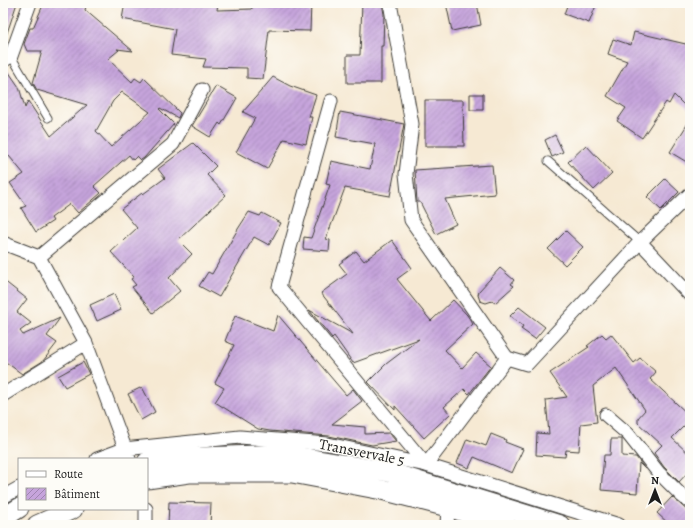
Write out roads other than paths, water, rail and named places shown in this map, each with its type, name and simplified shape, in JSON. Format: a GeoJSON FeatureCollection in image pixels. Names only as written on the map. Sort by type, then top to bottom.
{"type":"FeatureCollection","features":[{"type":"Feature","properties":{"kind":"main road","name":"Transvervale 5"},"geometry":{"type":"LineString","coordinates":[[148,462],[176,458],[283,454],[389,472],[560,525]]}},
{"type":"Feature","properties":{"kind":"main road"},"geometry":{"type":"LineString","coordinates":[[148,479],[189,473],[292,473],[382,490],[447,516],[505,525]]}},
{"type":"Feature","properties":{"kind":"main road"},"geometry":{"type":"LineString","coordinates":[[3,518],[18,509]]}},
{"type":"Feature","properties":{"kind":"main road"},"geometry":{"type":"LineString","coordinates":[[37,525],[70,510]]}},
{"type":"Feature","properties":{"kind":"street"},"geometry":{"type":"LineString","coordinates":[[7,58],[30,3]]}},
{"type":"Feature","properties":{"kind":"street"},"geometry":{"type":"LineString","coordinates":[[390,3],[412,124],[406,174],[411,220],[507,358],[527,364],[640,242],[690,194]]}},
{"type":"Feature","properties":{"kind":"street"},"geometry":{"type":"LineString","coordinates":[[39,257],[174,144],[202,90]]}},
{"type":"Feature","properties":{"kind":"street"},"geometry":{"type":"LineString","coordinates":[[331,101],[279,287],[426,465],[507,358]]}},
{"type":"Feature","properties":{"kind":"street"},"geometry":{"type":"LineString","coordinates":[[640,242],[690,295]]}},
{"type":"Feature","properties":{"kind":"street"},"geometry":{"type":"LineString","coordinates":[[3,243],[39,257],[86,344],[126,454]]}},
{"type":"Feature","properties":{"kind":"street"},"geometry":{"type":"LineString","coordinates":[[3,395],[86,344]]}},
{"type":"Feature","properties":{"kind":"street"},"geometry":{"type":"LineString","coordinates":[[606,415],[628,434],[658,472],[690,502]]}},
{"type":"Feature","properties":{"kind":"street","name":"Transvervale 5"},"geometry":{"type":"LineString","coordinates":[[103,458],[240,437],[328,444],[426,465],[619,525]]}},
{"type":"Feature","properties":{"kind":"street"},"geometry":{"type":"LineString","coordinates":[[3,497],[18,489]]}},
{"type":"Feature","properties":{"kind":"street"},"geometry":{"type":"LineString","coordinates":[[146,510],[146,525]]}},
{"type":"Feature","properties":{"kind":"lane"},"geometry":{"type":"LineString","coordinates":[[7,58],[48,118]]}},
{"type":"Feature","properties":{"kind":"lane"},"geometry":{"type":"LineString","coordinates":[[548,161],[640,242]]}}]}
